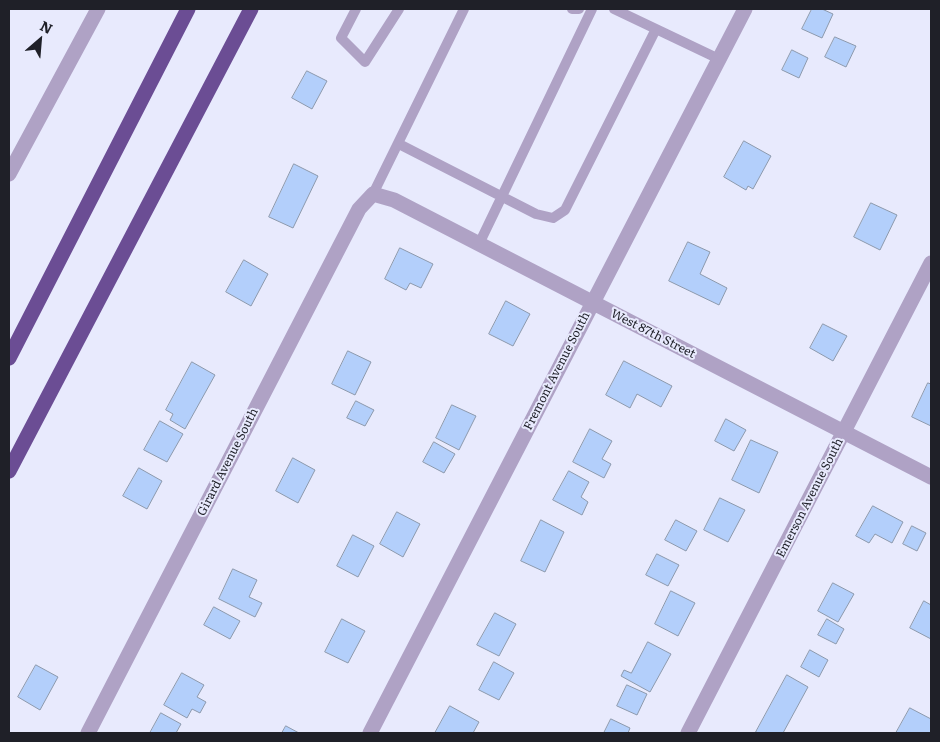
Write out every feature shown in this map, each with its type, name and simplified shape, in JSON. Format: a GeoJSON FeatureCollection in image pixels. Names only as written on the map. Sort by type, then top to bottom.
{"type":"FeatureCollection","features":[{"type":"Feature","properties":{"kind":"highway"},"geometry":{"type":"LineString","coordinates":[[9,358],[188,9]]}},
{"type":"Feature","properties":{"kind":"highway"},"geometry":{"type":"LineString","coordinates":[[9,472],[251,9]]}},
{"type":"Feature","properties":{"kind":"street"},"geometry":{"type":"LineString","coordinates":[[9,174],[98,9]]}},
{"type":"Feature","properties":{"kind":"street","name":"Fremont Avenue South"},"geometry":{"type":"LineString","coordinates":[[370,733],[745,9]]}},
{"type":"Feature","properties":{"kind":"street","name":"West 87th Street"},"geometry":{"type":"LineString","coordinates":[[374,194],[394,200],[931,476]]}},
{"type":"Feature","properties":{"kind":"street","name":"Girard Avenue South"},"geometry":{"type":"LineString","coordinates":[[88,733],[359,209],[374,194]]}},
{"type":"Feature","properties":{"kind":"street","name":"Emerson Avenue South"},"geometry":{"type":"LineString","coordinates":[[688,733],[931,263]]}},
{"type":"Feature","properties":{"kind":"lane"},"geometry":{"type":"LineString","coordinates":[[356,9],[341,38],[365,62],[399,9]]}},
{"type":"Feature","properties":{"kind":"lane"},"geometry":{"type":"LineString","coordinates":[[374,194],[464,9]]}},
{"type":"Feature","properties":{"kind":"lane"},"geometry":{"type":"LineString","coordinates":[[572,9],[579,9]]}},
{"type":"Feature","properties":{"kind":"lane"},"geometry":{"type":"LineString","coordinates":[[479,244],[592,9]]}},
{"type":"Feature","properties":{"kind":"lane"},"geometry":{"type":"LineString","coordinates":[[614,9],[719,59]]}},
{"type":"Feature","properties":{"kind":"lane"},"geometry":{"type":"LineString","coordinates":[[399,144],[536,214],[553,218],[565,210],[656,29]]}},
{"type":"Feature","properties":{"kind":"building"},"geometry":{"type":"Polygon","coordinates":[[[812,9],[822,9],[833,14],[822,38],[802,29],[812,9]]]}},
{"type":"Feature","properties":{"kind":"building"},"geometry":{"type":"Polygon","coordinates":[[[835,37],[856,46],[846,67],[825,57],[835,37]]]}},
{"type":"Feature","properties":{"kind":"building"},"geometry":{"type":"Polygon","coordinates":[[[792,50],[808,58],[799,78],[782,70],[792,50]]]}},
{"type":"Feature","properties":{"kind":"building"},"geometry":{"type":"Polygon","coordinates":[[[307,71],[327,81],[312,109],[292,98],[307,71]]]}},
{"type":"Feature","properties":{"kind":"building"},"geometry":{"type":"Polygon","coordinates":[[[744,141],[771,156],[753,189],[748,186],[746,190],[724,177],[744,141]]]}},
{"type":"Feature","properties":{"kind":"building"},"geometry":{"type":"Polygon","coordinates":[[[294,164],[318,176],[293,228],[269,217],[294,164]]]}},
{"type":"Feature","properties":{"kind":"building"},"geometry":{"type":"Polygon","coordinates":[[[871,203],[897,215],[880,250],[854,237],[871,203]]]}},
{"type":"Feature","properties":{"kind":"building"},"geometry":{"type":"Polygon","coordinates":[[[688,242],[710,252],[700,274],[727,288],[719,305],[669,281],[688,242]]]}},
{"type":"Feature","properties":{"kind":"building"},"geometry":{"type":"Polygon","coordinates":[[[400,248],[433,264],[421,288],[410,283],[406,290],[385,279],[400,248]]]}},
{"type":"Feature","properties":{"kind":"building"},"geometry":{"type":"Polygon","coordinates":[[[244,260],[268,274],[251,306],[226,292],[244,260]]]}},
{"type":"Feature","properties":{"kind":"building"},"geometry":{"type":"Polygon","coordinates":[[[506,301],[530,314],[513,346],[489,334],[506,301]]]}},
{"type":"Feature","properties":{"kind":"building"},"geometry":{"type":"Polygon","coordinates":[[[823,324],[847,336],[833,361],[810,348],[823,324]]]}},
{"type":"Feature","properties":{"kind":"building"},"geometry":{"type":"Polygon","coordinates":[[[348,351],[371,362],[355,395],[332,384],[348,351]]]}},
{"type":"Feature","properties":{"kind":"building"},"geometry":{"type":"Polygon","coordinates":[[[624,361],[672,386],[661,407],[637,394],[630,408],[606,395],[624,361]]]}},
{"type":"Feature","properties":{"kind":"building"},"geometry":{"type":"Polygon","coordinates":[[[192,362],[215,375],[185,429],[170,420],[173,414],[166,410],[192,362]]]}},
{"type":"Feature","properties":{"kind":"building"},"geometry":{"type":"Polygon","coordinates":[[[928,383],[931,384],[931,426],[912,417],[928,383]]]}},
{"type":"Feature","properties":{"kind":"building"},"geometry":{"type":"Polygon","coordinates":[[[356,401],[374,410],[365,426],[347,418],[356,401]]]}},
{"type":"Feature","properties":{"kind":"building"},"geometry":{"type":"Polygon","coordinates":[[[452,405],[476,416],[459,450],[436,438],[452,405]]]}},
{"type":"Feature","properties":{"kind":"building"},"geometry":{"type":"Polygon","coordinates":[[[726,419],[746,430],[734,451],[715,441],[726,419]]]}},
{"type":"Feature","properties":{"kind":"building"},"geometry":{"type":"Polygon","coordinates":[[[160,421],[183,434],[167,462],[144,450],[160,421]]]}},
{"type":"Feature","properties":{"kind":"building"},"geometry":{"type":"Polygon","coordinates":[[[590,429],[612,441],[602,459],[611,464],[604,478],[573,462],[590,429]]]}},
{"type":"Feature","properties":{"kind":"building"},"geometry":{"type":"Polygon","coordinates":[[[751,440],[778,452],[759,493],[732,480],[751,440]]]}},
{"type":"Feature","properties":{"kind":"building"},"geometry":{"type":"Polygon","coordinates":[[[434,442],[455,454],[444,473],[423,462],[434,442]]]}},
{"type":"Feature","properties":{"kind":"building"},"geometry":{"type":"Polygon","coordinates":[[[293,458],[315,470],[298,503],[276,491],[293,458]]]}},
{"type":"Feature","properties":{"kind":"building"},"geometry":{"type":"Polygon","coordinates":[[[139,468],[162,481],[147,509],[123,496],[139,468]]]}},
{"type":"Feature","properties":{"kind":"building"},"geometry":{"type":"Polygon","coordinates":[[[569,471],[589,482],[581,497],[588,502],[582,515],[553,500],[569,471]]]}},
{"type":"Feature","properties":{"kind":"building"},"geometry":{"type":"Polygon","coordinates":[[[720,498],[745,510],[728,542],[704,530],[720,498]]]}},
{"type":"Feature","properties":{"kind":"building"},"geometry":{"type":"Polygon","coordinates":[[[873,506],[903,522],[892,543],[875,534],[869,543],[856,536],[873,506]]]}},
{"type":"Feature","properties":{"kind":"building"},"geometry":{"type":"Polygon","coordinates":[[[397,512],[420,524],[403,557],[380,544],[397,512]]]}},
{"type":"Feature","properties":{"kind":"building"},"geometry":{"type":"Polygon","coordinates":[[[541,520],[564,532],[545,572],[521,561],[541,520]]]}},
{"type":"Feature","properties":{"kind":"building"},"geometry":{"type":"Polygon","coordinates":[[[676,520],[697,531],[686,551],[665,540],[676,520]]]}},
{"type":"Feature","properties":{"kind":"building"},"geometry":{"type":"Polygon","coordinates":[[[912,526],[926,533],[917,551],[903,544],[912,526]]]}},
{"type":"Feature","properties":{"kind":"building"},"geometry":{"type":"Polygon","coordinates":[[[353,535],[374,546],[358,577],[337,566],[353,535]]]}},
{"type":"Feature","properties":{"kind":"building"},"geometry":{"type":"Polygon","coordinates":[[[657,554],[679,565],[668,586],[646,575],[657,554]]]}},
{"type":"Feature","properties":{"kind":"building"},"geometry":{"type":"Polygon","coordinates":[[[233,569],[257,580],[249,597],[262,603],[255,617],[219,599],[233,569]]]}},
{"type":"Feature","properties":{"kind":"building"},"geometry":{"type":"Polygon","coordinates":[[[833,583],[854,594],[838,622],[818,611],[833,583]]]}},
{"type":"Feature","properties":{"kind":"building"},"geometry":{"type":"Polygon","coordinates":[[[671,591],[695,603],[678,636],[655,624],[671,591]]]}},
{"type":"Feature","properties":{"kind":"building"},"geometry":{"type":"Polygon","coordinates":[[[924,601],[931,605],[931,639],[910,628],[924,601]]]}},
{"type":"Feature","properties":{"kind":"building"},"geometry":{"type":"Polygon","coordinates":[[[214,607],[240,621],[230,639],[204,625],[214,607]]]}},
{"type":"Feature","properties":{"kind":"building"},"geometry":{"type":"Polygon","coordinates":[[[495,613],[516,624],[499,656],[477,645],[495,613]]]}},
{"type":"Feature","properties":{"kind":"building"},"geometry":{"type":"Polygon","coordinates":[[[342,619],[365,631],[348,663],[325,652],[342,619]]]}},
{"type":"Feature","properties":{"kind":"building"},"geometry":{"type":"Polygon","coordinates":[[[827,619],[844,629],[836,644],[818,635],[827,619]]]}},
{"type":"Feature","properties":{"kind":"building"},"geometry":{"type":"Polygon","coordinates":[[[648,642],[671,654],[650,692],[621,676],[624,670],[631,673],[648,642]]]}},
{"type":"Feature","properties":{"kind":"building"},"geometry":{"type":"Polygon","coordinates":[[[810,650],[828,660],[819,677],[801,667],[810,650]]]}},
{"type":"Feature","properties":{"kind":"building"},"geometry":{"type":"Polygon","coordinates":[[[494,662],[514,673],[499,700],[479,690],[494,662]]]}},
{"type":"Feature","properties":{"kind":"building"},"geometry":{"type":"Polygon","coordinates":[[[36,665],[58,677],[40,710],[18,697],[36,665]]]}},
{"type":"Feature","properties":{"kind":"building"},"geometry":{"type":"Polygon","coordinates":[[[182,673],[204,685],[197,697],[206,702],[200,713],[192,709],[187,718],[164,705],[182,673]]]}},
{"type":"Feature","properties":{"kind":"building"},"geometry":{"type":"Polygon","coordinates":[[[787,675],[808,687],[783,733],[756,732],[787,675]]]}},
{"type":"Feature","properties":{"kind":"building"},"geometry":{"type":"Polygon","coordinates":[[[627,685],[647,694],[637,715],[617,706],[627,685]]]}},
{"type":"Feature","properties":{"kind":"building"},"geometry":{"type":"Polygon","coordinates":[[[450,706],[479,722],[473,733],[435,733],[450,706]]]}},
{"type":"Feature","properties":{"kind":"building"},"geometry":{"type":"Polygon","coordinates":[[[910,708],[931,719],[931,733],[896,733],[910,708]]]}},
{"type":"Feature","properties":{"kind":"building"},"geometry":{"type":"Polygon","coordinates":[[[161,713],[181,724],[176,733],[150,733],[161,713]]]}},
{"type":"Feature","properties":{"kind":"building"},"geometry":{"type":"Polygon","coordinates":[[[611,719],[630,728],[628,733],[604,733],[611,719]]]}},
{"type":"Feature","properties":{"kind":"building"},"geometry":{"type":"Polygon","coordinates":[[[286,726],[299,733],[282,733],[286,726]]]}}]}
